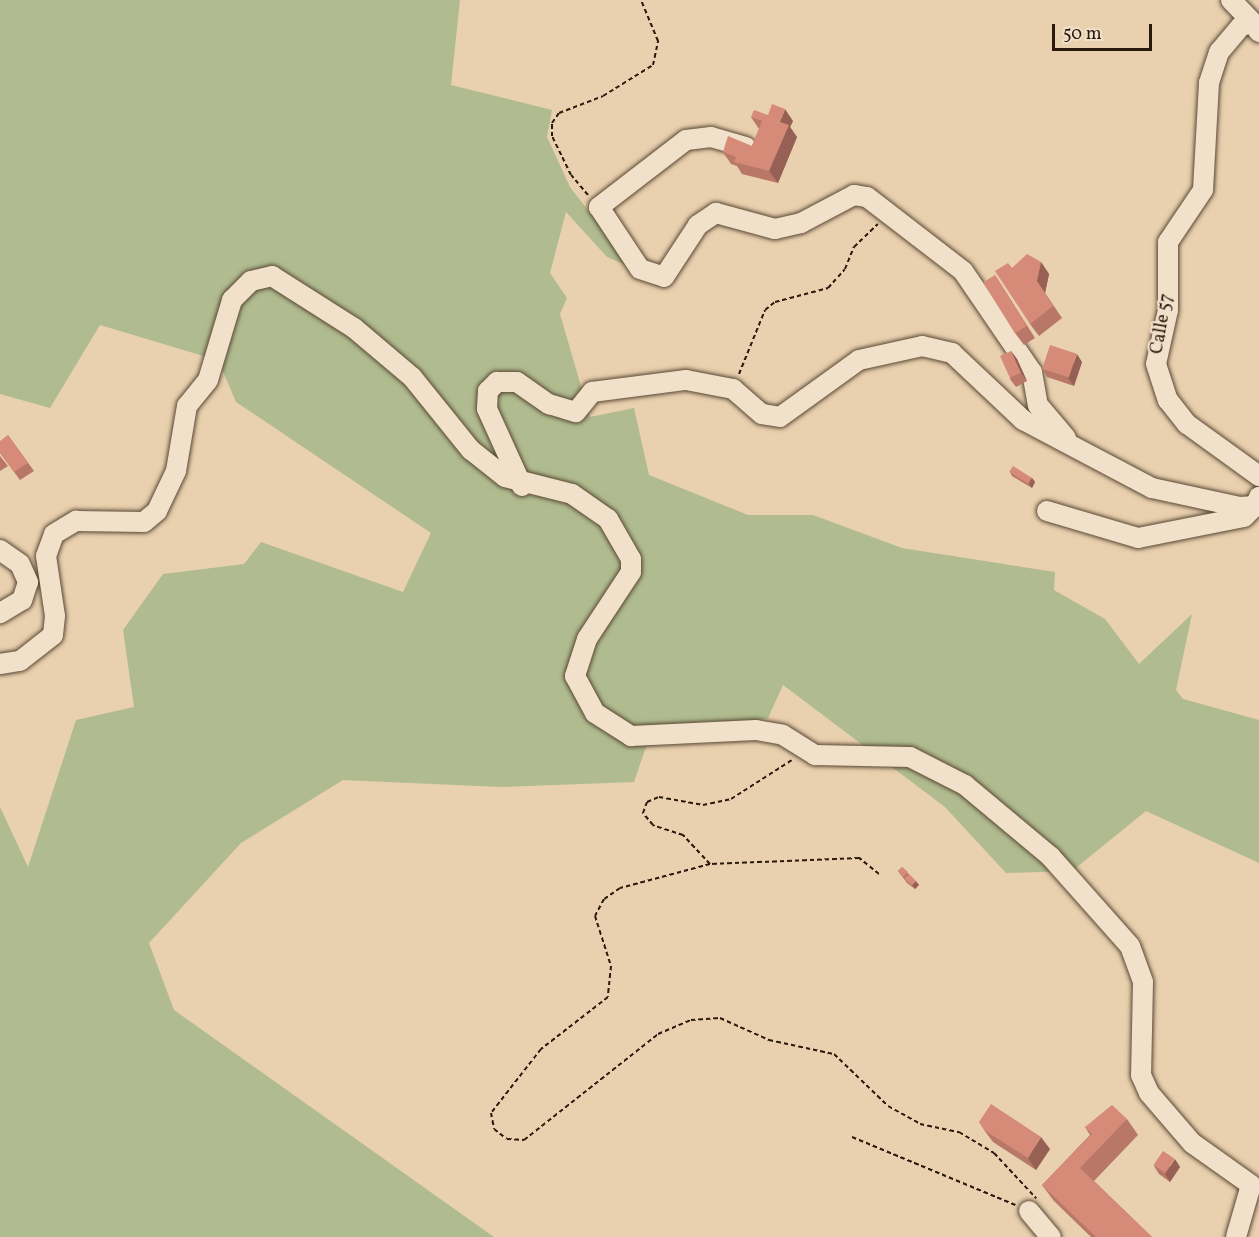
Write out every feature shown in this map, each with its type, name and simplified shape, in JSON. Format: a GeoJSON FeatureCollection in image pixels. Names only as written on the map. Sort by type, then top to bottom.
{"type":"FeatureCollection","features":[{"type":"Feature","properties":{"kind":"street"},"geometry":{"type":"LineString","coordinates":[[1231,0],[1256,27]]}},
{"type":"Feature","properties":{"kind":"street","name":"Calle 57"},"geometry":{"type":"LineString","coordinates":[[1256,27],[1241,26],[1219,52],[1209,83],[1203,190],[1168,242],[1168,310],[1156,364],[1168,400],[1187,424],[1259,476]]}},
{"type":"Feature","properties":{"kind":"street"},"geometry":{"type":"LineString","coordinates":[[746,147],[711,137],[686,140],[665,151],[599,207],[640,268],[656,278],[673,268],[698,225],[716,213],[775,229],[801,223],[854,195],[867,196],[963,271],[1032,372],[1038,405],[1075,446]]}},
{"type":"Feature","properties":{"kind":"street"},"geometry":{"type":"LineString","coordinates":[[0,664],[20,661],[53,635],[56,616],[46,556],[54,534],[76,521],[144,522],[158,511],[176,471],[184,414],[208,380],[232,300],[262,275],[280,280],[354,328],[412,377],[471,450],[522,486],[591,502],[608,519],[631,559],[625,586],[587,639],[575,676],[595,713],[631,736],[756,730],[783,735],[815,755],[885,754],[930,764],[999,813],[1094,900],[1130,946],[1143,982],[1141,1075],[1149,1093],[1192,1143],[1251,1185],[1236,1237]]}},
{"type":"Feature","properties":{"kind":"street"},"geometry":{"type":"LineString","coordinates":[[522,486],[488,409],[488,392],[497,382],[517,382],[549,404],[576,412],[592,392],[669,379],[733,389],[762,414],[780,417],[860,360],[922,346],[952,353],[1023,420],[1152,488],[1257,502]]}},
{"type":"Feature","properties":{"kind":"street"},"geometry":{"type":"LineString","coordinates":[[1047,511],[1138,538],[1244,517],[1257,502]]}},
{"type":"Feature","properties":{"kind":"street"},"geometry":{"type":"LineString","coordinates":[[0,550],[20,564],[28,582],[22,600],[0,613]]}},
{"type":"Feature","properties":{"kind":"street"},"geometry":{"type":"LineString","coordinates":[[1029,1211],[1051,1237]]}},
{"type":"Feature","properties":{"kind":"path"},"geometry":{"type":"LineString","coordinates":[[599,207],[571,175],[552,136],[552,123],[559,113],[603,96],[653,65],[658,41],[641,0]]}},
{"type":"Feature","properties":{"kind":"path"},"geometry":{"type":"LineString","coordinates":[[733,389],[765,310],[775,302],[828,288],[845,269],[854,247],[888,214]]}},
{"type":"Feature","properties":{"kind":"path"},"geometry":{"type":"LineString","coordinates":[[710,864],[683,835],[653,825],[643,813],[647,802],[659,797],[703,805],[731,799],[781,763],[815,755]]}},
{"type":"Feature","properties":{"kind":"path"},"geometry":{"type":"LineString","coordinates":[[852,1137],[1029,1211],[1037,1195],[985,1148],[959,1132],[920,1124],[888,1106],[834,1054],[769,1040],[720,1018],[691,1020],[658,1034],[524,1140],[507,1139],[494,1129],[495,1106],[541,1049],[608,997],[611,966],[595,916],[604,899],[621,888],[710,864],[859,858],[879,874]]}},
{"type":"Feature","properties":{"kind":"green space"},"geometry":{"type":"Polygon","coordinates":[[[0,0],[460,0],[451,85],[552,110],[547,137],[570,187],[633,268],[607,257],[566,212],[550,273],[567,298],[560,314],[590,417],[634,408],[649,475],[748,515],[813,515],[902,548],[1055,572],[1054,590],[1105,619],[1139,664],[1192,614],[1176,690],[1183,699],[1259,720],[1259,863],[1146,811],[1072,871],[1006,873],[945,807],[783,685],[768,718],[646,747],[634,782],[500,787],[343,780],[241,843],[149,943],[174,1010],[494,1237],[0,1237],[0,807],[28,867],[76,720],[134,707],[123,630],[163,574],[244,564],[261,542],[403,592],[431,533],[236,402],[219,362],[244,292],[263,280],[272,281],[352,332],[409,380],[469,454],[518,494],[571,499],[588,507],[609,531],[613,517],[574,489],[525,482],[492,409],[499,377],[483,390],[482,410],[509,474],[475,447],[416,374],[357,324],[274,272],[249,276],[228,298],[210,358],[100,325],[50,408],[0,394],[0,0]]]}},
{"type":"Feature","properties":{"kind":"building"},"geometry":{"type":"Polygon","coordinates":[[[772,104],[785,109],[780,122],[789,125],[769,171],[734,162],[736,157],[723,152],[728,136],[752,146],[762,121],[751,117],[754,110],[768,115],[772,104]]]}},
{"type":"Feature","properties":{"kind":"building"},"geometry":{"type":"Polygon","coordinates":[[[1027,254],[1041,262],[1037,281],[1053,306],[1030,324],[995,271],[1008,263],[1012,268],[1027,254]]]}},
{"type":"Feature","properties":{"kind":"building"},"geometry":{"type":"Polygon","coordinates":[[[995,275],[1027,326],[1015,333],[983,282],[995,275]]]}},
{"type":"Feature","properties":{"kind":"building"},"geometry":{"type":"Polygon","coordinates":[[[1050,345],[1077,354],[1069,377],[1042,369],[1050,345]]]}},
{"type":"Feature","properties":{"kind":"building"},"geometry":{"type":"Polygon","coordinates":[[[1011,351],[1021,373],[1010,378],[1000,356],[1011,351]]]}},
{"type":"Feature","properties":{"kind":"building"},"geometry":{"type":"Polygon","coordinates":[[[8,435],[28,463],[14,472],[0,452],[0,441],[8,435]]]}},
{"type":"Feature","properties":{"kind":"building"},"geometry":{"type":"Polygon","coordinates":[[[1013,466],[1032,478],[1028,484],[1009,472],[1013,466]]]}},
{"type":"Feature","properties":{"kind":"building"},"geometry":{"type":"Polygon","coordinates":[[[902,867],[908,872],[903,877],[898,871],[902,867]]]}},
{"type":"Feature","properties":{"kind":"building"},"geometry":{"type":"Polygon","coordinates":[[[909,874],[916,881],[912,885],[904,879],[909,874]]]}},
{"type":"Feature","properties":{"kind":"building"},"geometry":{"type":"Polygon","coordinates":[[[991,1104],[1041,1137],[1028,1158],[984,1130],[979,1122],[991,1104]]]}},
{"type":"Feature","properties":{"kind":"building"},"geometry":{"type":"Polygon","coordinates":[[[1112,1105],[1127,1119],[1080,1168],[1152,1237],[1096,1237],[1042,1185],[1092,1134],[1085,1127],[1112,1105]]]}},
{"type":"Feature","properties":{"kind":"building"},"geometry":{"type":"Polygon","coordinates":[[[1163,1151],[1175,1159],[1165,1173],[1153,1165],[1163,1151]]]}}]}
